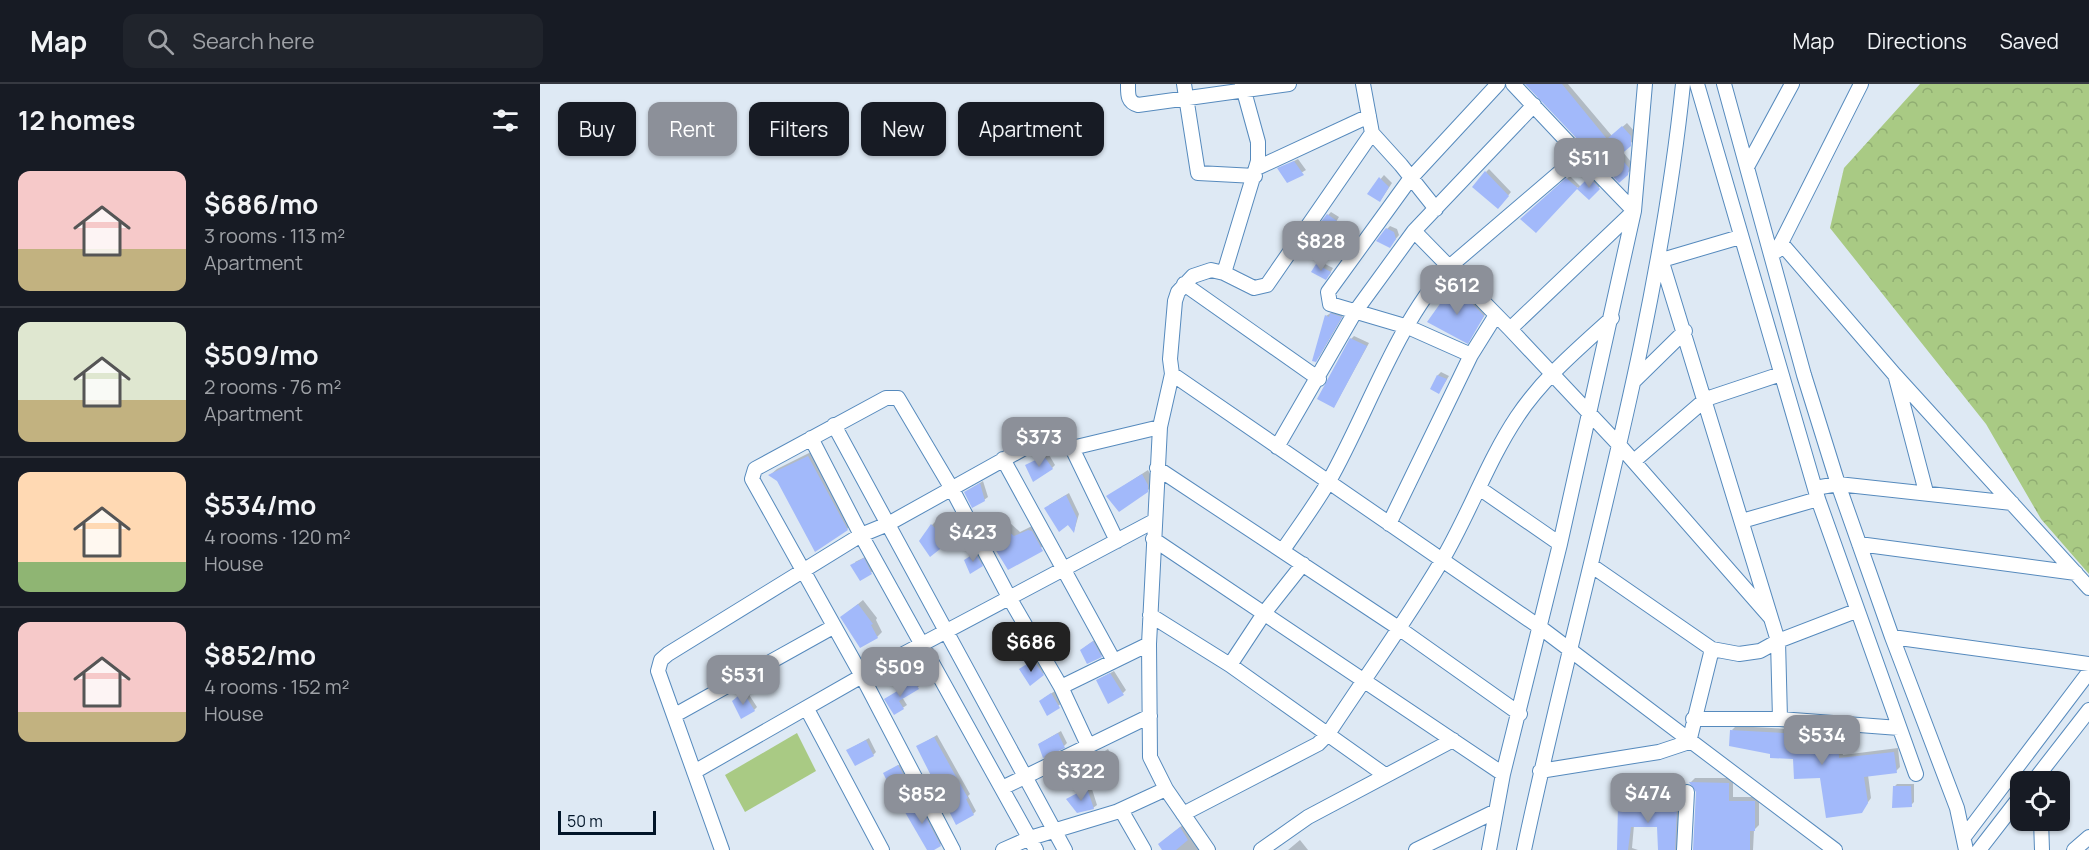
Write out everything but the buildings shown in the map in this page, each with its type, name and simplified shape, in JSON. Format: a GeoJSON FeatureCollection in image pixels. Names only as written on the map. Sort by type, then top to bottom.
{"type":"FeatureCollection","features":[{"type":"Feature","properties":{"kind":"street"},"geometry":{"type":"LineString","coordinates":[[1128,84],[1128,96],[1132,104],[1138,105],[1186,100],[1243,88],[1289,84]]}},
{"type":"Feature","properties":{"kind":"street"},"geometry":{"type":"LineString","coordinates":[[1184,84],[1198,173],[1256,172],[1369,116]]}},
{"type":"Feature","properties":{"kind":"street"},"geometry":{"type":"LineString","coordinates":[[1363,84],[1372,133],[1436,209]]}},
{"type":"Feature","properties":{"kind":"street"},"geometry":{"type":"LineString","coordinates":[[1471,355],[1408,327],[1330,304],[1328,292],[1410,179],[1498,84]]}},
{"type":"Feature","properties":{"kind":"street"},"geometry":{"type":"LineString","coordinates":[[1513,84],[1634,211]]}},
{"type":"Feature","properties":{"kind":"street"},"geometry":{"type":"LineString","coordinates":[[1489,850],[1503,774],[1520,714],[1560,544],[1634,211],[1645,84]]}},
{"type":"Feature","properties":{"kind":"street"},"geometry":{"type":"LineString","coordinates":[[1524,850],[1540,771],[1621,447],[1661,258],[1683,84]]}},
{"type":"Feature","properties":{"kind":"street"},"geometry":{"type":"LineString","coordinates":[[1724,84],[1804,375],[1838,484],[1892,637],[1957,808],[1965,844]]}},
{"type":"Feature","properties":{"kind":"street"},"geometry":{"type":"LineString","coordinates":[[1747,166],[1792,84]]}},
{"type":"Feature","properties":{"kind":"street"},"geometry":{"type":"LineString","coordinates":[[1773,260],[1861,84]]}},
{"type":"Feature","properties":{"kind":"street"},"geometry":{"type":"LineString","coordinates":[[1701,86],[1740,237],[1817,493],[1856,611],[1916,774]]}},
{"type":"Feature","properties":{"kind":"street"},"geometry":{"type":"LineString","coordinates":[[1224,273],[1256,172],[1258,142],[1243,88]]}},
{"type":"Feature","properties":{"kind":"street"},"geometry":{"type":"LineString","coordinates":[[1277,447],[1319,379],[1355,312],[1414,231],[1534,105]]}},
{"type":"Feature","properties":{"kind":"street"},"geometry":{"type":"LineString","coordinates":[[1208,850],[1166,789],[1150,757],[1149,644],[1153,539],[1160,427],[1173,374],[1170,359],[1175,301],[1184,284],[1202,272],[1211,270],[1224,273],[1254,288],[1267,285],[1372,133]]}},
{"type":"Feature","properties":{"kind":"street"},"geometry":{"type":"LineString","coordinates":[[1283,550],[1329,482],[1408,327],[1434,283],[1448,268],[1580,155]]}},
{"type":"Feature","properties":{"kind":"street"},"geometry":{"type":"LineString","coordinates":[[1510,329],[1634,211]]}},
{"type":"Feature","properties":{"kind":"street"},"geometry":{"type":"LineString","coordinates":[[1414,231],[1634,461],[1770,617]]}},
{"type":"Feature","properties":{"kind":"street"},"geometry":{"type":"LineString","coordinates":[[1661,258],[1740,237]]}},
{"type":"Feature","properties":{"kind":"street"},"geometry":{"type":"LineString","coordinates":[[1781,243],[1895,375],[2089,588]]}},
{"type":"Feature","properties":{"kind":"street"},"geometry":{"type":"LineString","coordinates":[[1661,258],[1706,399],[1778,642],[1780,719]]}},
{"type":"Feature","properties":{"kind":"street"},"geometry":{"type":"LineString","coordinates":[[1184,284],[1319,379]]}},
{"type":"Feature","properties":{"kind":"street"},"geometry":{"type":"LineString","coordinates":[[1389,524],[1471,355],[1496,315]]}},
{"type":"Feature","properties":{"kind":"street"},"geometry":{"type":"LineString","coordinates":[[1183,814],[1318,744],[1328,734],[1400,629],[1442,560],[1501,442],[1517,417],[1552,373],[1612,318]]}},
{"type":"Feature","properties":{"kind":"street"},"geometry":{"type":"LineString","coordinates":[[1635,380],[1685,331]]}},
{"type":"Feature","properties":{"kind":"street"},"geometry":{"type":"LineString","coordinates":[[1173,374],[1540,628],[1826,847]]}},
{"type":"Feature","properties":{"kind":"street"},"geometry":{"type":"LineString","coordinates":[[1634,461],[1706,399],[1780,374]]}},
{"type":"Feature","properties":{"kind":"street"},"geometry":{"type":"LineString","coordinates":[[1895,375],[1926,492]]}},
{"type":"Feature","properties":{"kind":"street"},"geometry":{"type":"LineString","coordinates":[[953,850],[862,676],[752,479],[755,470],[886,398],[898,398],[952,489],[1010,599],[1061,687],[1088,745]]}},
{"type":"Feature","properties":{"kind":"street"},"geometry":{"type":"LineString","coordinates":[[834,425],[1065,850]]}},
{"type":"Feature","properties":{"kind":"street"},"geometry":{"type":"LineString","coordinates":[[1072,448],[1160,427]]}},
{"type":"Feature","properties":{"kind":"street"},"geometry":{"type":"LineString","coordinates":[[722,850],[658,671],[661,660],[861,535],[888,524],[1055,431],[1061,433],[1072,448],[1117,541]]}},
{"type":"Feature","properties":{"kind":"street"},"geometry":{"type":"LineString","coordinates":[[811,438],[861,535],[1033,844]]}},
{"type":"Feature","properties":{"kind":"street"},"geometry":{"type":"LineString","coordinates":[[1003,459],[1114,661]]}},
{"type":"Feature","properties":{"kind":"street"},"geometry":{"type":"LineString","coordinates":[[1157,468],[1400,629],[1520,714]]}},
{"type":"Feature","properties":{"kind":"street"},"geometry":{"type":"LineString","coordinates":[[1742,521],[1838,484],[2012,503]]}},
{"type":"Feature","properties":{"kind":"street"},"geometry":{"type":"LineString","coordinates":[[1479,488],[1560,544]]}},
{"type":"Feature","properties":{"kind":"street"},"geometry":{"type":"LineString","coordinates":[[694,772],[862,676],[1154,521]]}},
{"type":"Feature","properties":{"kind":"street"},"geometry":{"type":"LineString","coordinates":[[1153,539],[1265,612],[1503,774]]}},
{"type":"Feature","properties":{"kind":"street"},"geometry":{"type":"LineString","coordinates":[[1859,544],[2076,573]]}},
{"type":"Feature","properties":{"kind":"street"},"geometry":{"type":"LineString","coordinates":[[1230,664],[1265,612],[1303,564]]}},
{"type":"Feature","properties":{"kind":"street"},"geometry":{"type":"LineString","coordinates":[[1592,566],[1712,649],[1746,654],[1760,651],[1856,611]]}},
{"type":"Feature","properties":{"kind":"street"},"geometry":{"type":"LineString","coordinates":[[1150,615],[1230,664],[1386,776]]}},
{"type":"Feature","properties":{"kind":"street"},"geometry":{"type":"LineString","coordinates":[[675,715],[833,627]]}},
{"type":"Feature","properties":{"kind":"street"},"geometry":{"type":"LineString","coordinates":[[1892,637],[2089,664]]}},
{"type":"Feature","properties":{"kind":"street"},"geometry":{"type":"LineString","coordinates":[[1061,687],[1149,644]]}},
{"type":"Feature","properties":{"kind":"street"},"geometry":{"type":"LineString","coordinates":[[1689,742],[1712,649]]}},
{"type":"Feature","properties":{"kind":"street"},"geometry":{"type":"LineString","coordinates":[[1965,844],[2025,754],[2089,672]]}},
{"type":"Feature","properties":{"kind":"street"},"geometry":{"type":"LineString","coordinates":[[807,709],[882,850]]}},
{"type":"Feature","properties":{"kind":"street"},"geometry":{"type":"LineString","coordinates":[[2043,771],[2089,710]]}},
{"type":"Feature","properties":{"kind":"street"},"geometry":{"type":"LineString","coordinates":[[1002,788],[1150,716]]}},
{"type":"Feature","properties":{"kind":"street"},"geometry":{"type":"LineString","coordinates":[[1693,719],[1780,719],[1899,728]]}},
{"type":"Feature","properties":{"kind":"street"},"geometry":{"type":"LineString","coordinates":[[1261,850],[1308,817],[1453,740]]}},
{"type":"Feature","properties":{"kind":"street"},"geometry":{"type":"LineString","coordinates":[[1540,771],[1659,752],[1689,742]]}},
{"type":"Feature","properties":{"kind":"street"},"geometry":{"type":"LineString","coordinates":[[2025,754],[2034,771]]}},
{"type":"Feature","properties":{"kind":"street"},"geometry":{"type":"LineString","coordinates":[[1003,850],[1033,844],[1056,832],[1121,810],[1166,789]]}},
{"type":"Feature","properties":{"kind":"street"},"geometry":{"type":"LineString","coordinates":[[1684,850],[1687,792]]}},
{"type":"Feature","properties":{"kind":"street"},"geometry":{"type":"LineString","coordinates":[[1121,810],[1144,850]]}},
{"type":"Feature","properties":{"kind":"street"},"geometry":{"type":"LineString","coordinates":[[1979,850],[2010,810]]}},
{"type":"Feature","properties":{"kind":"street"},"geometry":{"type":"LineString","coordinates":[[1416,850],[1496,811]]}},
{"type":"Feature","properties":{"kind":"street"},"geometry":{"type":"LineString","coordinates":[[2041,831],[2042,850]]}},
{"type":"Feature","properties":{"kind":"street"},"geometry":{"type":"LineString","coordinates":[[2074,850],[2089,837]]}},
{"type":"Feature","properties":{"kind":"green space"},"geometry":{"type":"Polygon","coordinates":[[[1920,84],[2089,84],[2089,574],[2041,519],[1986,424],[1830,228],[1844,168],[1920,84]]]}},
{"type":"Feature","properties":{"kind":"green space"},"geometry":{"type":"Polygon","coordinates":[[[797,733],[816,771],[745,812],[725,775],[797,733]]]}}]}
